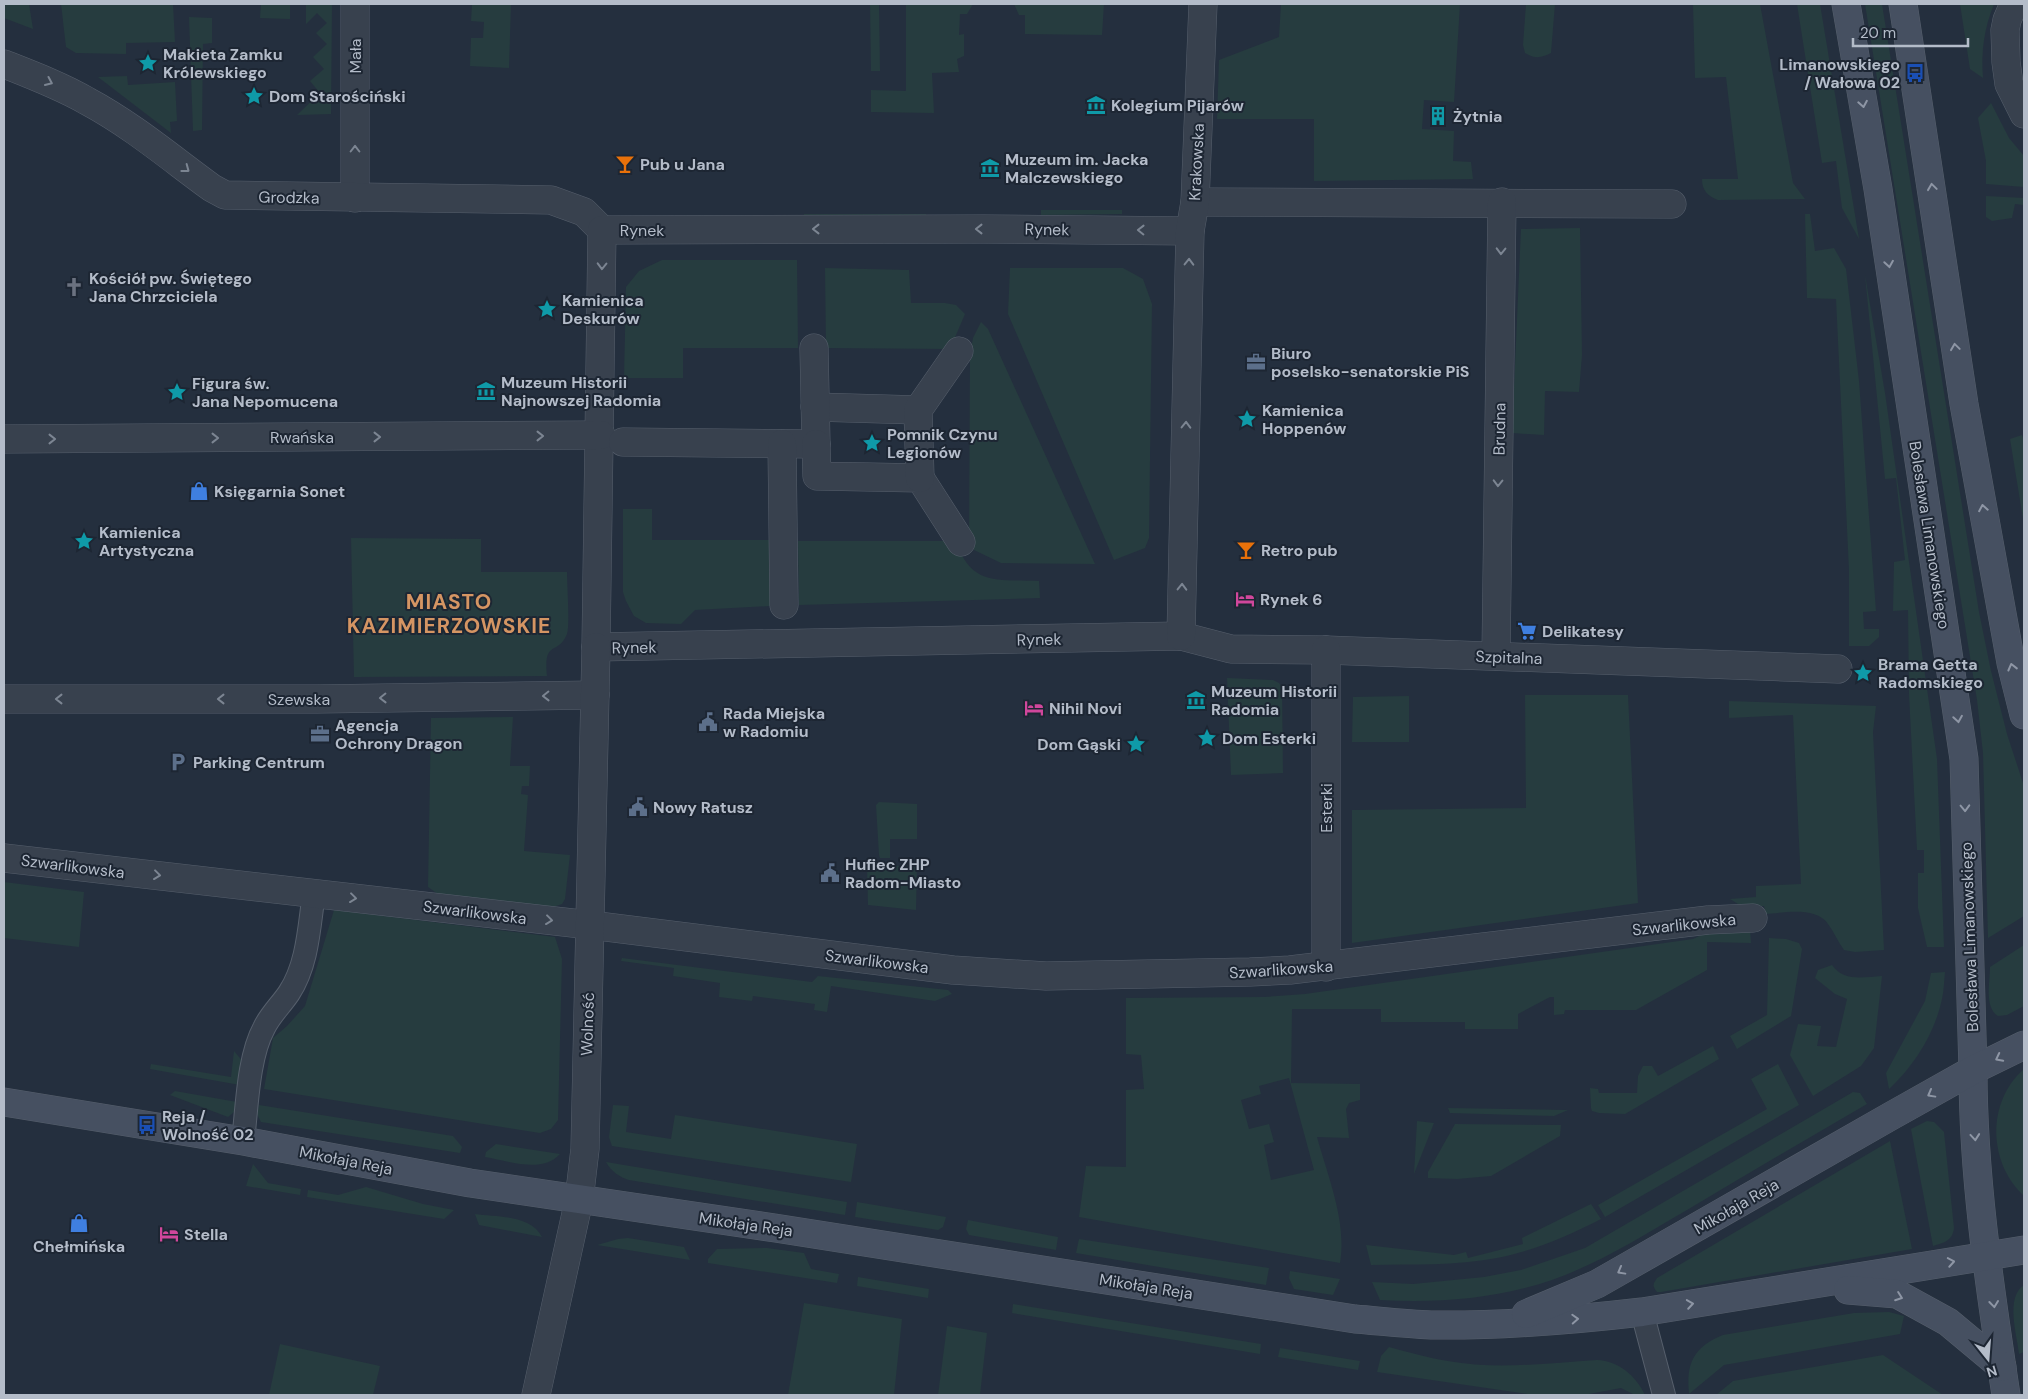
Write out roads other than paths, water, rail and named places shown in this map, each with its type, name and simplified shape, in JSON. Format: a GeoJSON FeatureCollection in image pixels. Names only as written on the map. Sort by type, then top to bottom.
{"type":"FeatureCollection","features":[{"type":"Feature","properties":{"kind":"street","name":"Mała"},"geometry":{"type":"LineString","coordinates":[[355,4],[355,198]]}},
{"type":"Feature","properties":{"kind":"street","name":"Krakowska"},"geometry":{"type":"LineString","coordinates":[[1190,231],[1195,202],[1203,4]]}},
{"type":"Feature","properties":{"kind":"street","name":"Bolesława Limanowskiego"},"geometry":{"type":"LineString","coordinates":[[1846,4],[1878,189],[1964,759],[1973,1119],[1987,1256],[2006,1395]]}},
{"type":"Feature","properties":{"kind":"street"},"geometry":{"type":"LineString","coordinates":[[1903,4],[1964,404],[2011,663],[2024,714]]}},
{"type":"Feature","properties":{"kind":"street"},"geometry":{"type":"LineString","coordinates":[[2014,4],[2005,30],[2006,62],[2009,84],[2024,114]]}},
{"type":"Feature","properties":{"kind":"street","name":"Grodzka"},"geometry":{"type":"LineString","coordinates":[[4,64],[50,82],[88,101],[120,121],[212,188],[225,195],[551,200],[584,212],[602,230]]}},
{"type":"Feature","properties":{"kind":"street"},"geometry":{"type":"LineString","coordinates":[[1195,202],[1672,204]]}},
{"type":"Feature","properties":{"kind":"street","name":"Brudna"},"geometry":{"type":"LineString","coordinates":[[1496,656],[1502,202]]}},
{"type":"Feature","properties":{"kind":"street","name":"Rynek"},"geometry":{"type":"LineString","coordinates":[[1181,636],[596,647],[612,439],[602,230],[984,229],[1190,231]]}},
{"type":"Feature","properties":{"kind":"street"},"geometry":{"type":"LineString","coordinates":[[1181,636],[1190,231]]}},
{"type":"Feature","properties":{"kind":"street"},"geometry":{"type":"LineString","coordinates":[[814,348],[817,476],[920,478]]}},
{"type":"Feature","properties":{"kind":"street"},"geometry":{"type":"LineString","coordinates":[[959,351],[918,410],[920,478],[961,542]]}},
{"type":"Feature","properties":{"kind":"street"},"geometry":{"type":"LineString","coordinates":[[815,407],[918,410]]}},
{"type":"Feature","properties":{"kind":"street","name":"Rwańska"},"geometry":{"type":"LineString","coordinates":[[4,439],[612,439],[816,444]]}},
{"type":"Feature","properties":{"kind":"street"},"geometry":{"type":"LineString","coordinates":[[782,444],[784,605]]}},
{"type":"Feature","properties":{"kind":"street","name":"Szpitalna"},"geometry":{"type":"LineString","coordinates":[[1181,636],[1231,649],[1326,650],[1838,668]]}},
{"type":"Feature","properties":{"kind":"street","name":"Wolność"},"geometry":{"type":"LineString","coordinates":[[536,1395],[579,1200],[585,1149],[596,647]]}},
{"type":"Feature","properties":{"kind":"street","name":"Esterki"},"geometry":{"type":"LineString","coordinates":[[1326,650],[1326,967]]}},
{"type":"Feature","properties":{"kind":"street","name":"Szewska"},"geometry":{"type":"LineString","coordinates":[[4,699],[308,699],[595,694]]}},
{"type":"Feature","properties":{"kind":"street","name":"Szwarlikowska"},"geometry":{"type":"LineString","coordinates":[[4,858],[590,924],[953,970],[1036,975],[1250,972],[1326,967],[1698,921],[1753,918]]}},
{"type":"Feature","properties":{"kind":"street","name":"Mikołaja Reja"},"geometry":{"type":"LineString","coordinates":[[1491,1323],[1525,1315],[1597,1284],[1973,1070],[2024,1044]]}},
{"type":"Feature","properties":{"kind":"street","name":"Mikołaja Reja"},"geometry":{"type":"LineString","coordinates":[[4,1102],[242,1141],[470,1183],[775,1228],[1355,1319],[1431,1325],[1589,1318],[1642,1312],[2024,1250]]}},
{"type":"Feature","properties":{"kind":"street"},"geometry":{"type":"LineString","coordinates":[[1782,1289],[1846,1290],[1897,1294],[1948,1322],[2002,1367]]}},
{"type":"Feature","properties":{"kind":"lane"},"geometry":{"type":"LineString","coordinates":[[242,1141],[252,1062],[263,1028],[289,992],[300,970],[305,953],[314,893]]}},
{"type":"Feature","properties":{"kind":"lane"},"geometry":{"type":"LineString","coordinates":[[1642,1312],[1664,1395]]}},
{"type":"Feature","properties":{"kind":"place","name":"Makieta Zamku Królewskiego"},"geometry":{"type":"Point","coordinates":[148,63]}},
{"type":"Feature","properties":{"kind":"place","name":"Limanowskiego / Wałowa 02"},"geometry":{"type":"Point","coordinates":[1915,73]}},
{"type":"Feature","properties":{"kind":"place","name":"Dom Starościński"},"geometry":{"type":"Point","coordinates":[254,96]}},
{"type":"Feature","properties":{"kind":"place","name":"Kolegium Pijarów"},"geometry":{"type":"Point","coordinates":[1096,105]}},
{"type":"Feature","properties":{"kind":"place","name":"Żytnia"},"geometry":{"type":"Point","coordinates":[1438,116]}},
{"type":"Feature","properties":{"kind":"place","name":"Pub u Jana"},"geometry":{"type":"Point","coordinates":[625,164]}},
{"type":"Feature","properties":{"kind":"place","name":"Muzeum im. Jacka Malczewskiego"},"geometry":{"type":"Point","coordinates":[990,168]}},
{"type":"Feature","properties":{"kind":"place","name":"Kościół pw. Świętego Jana Chrzciciela"},"geometry":{"type":"Point","coordinates":[74,287]}},
{"type":"Feature","properties":{"kind":"place","name":"Kamienica Deskurów"},"geometry":{"type":"Point","coordinates":[547,309]}},
{"type":"Feature","properties":{"kind":"place","name":"Biuro poselsko-senatorskie PiS"},"geometry":{"type":"Point","coordinates":[1256,362]}},
{"type":"Feature","properties":{"kind":"place","name":"Muzeum Historii Najnowszej Radomia"},"geometry":{"type":"Point","coordinates":[486,391]}},
{"type":"Feature","properties":{"kind":"place","name":"Figura św. Jana Nepomucena"},"geometry":{"type":"Point","coordinates":[177,392]}},
{"type":"Feature","properties":{"kind":"place","name":"Kamienica Hoppenów"},"geometry":{"type":"Point","coordinates":[1247,419]}},
{"type":"Feature","properties":{"kind":"place","name":"Pomnik Czynu Legionów"},"geometry":{"type":"Point","coordinates":[872,443]}},
{"type":"Feature","properties":{"kind":"place","name":"Księgarnia Sonet"},"geometry":{"type":"Point","coordinates":[199,491]}},
{"type":"Feature","properties":{"kind":"place","name":"Kamienica Artystyczna"},"geometry":{"type":"Point","coordinates":[84,541]}},
{"type":"Feature","properties":{"kind":"place","name":"Retro pub"},"geometry":{"type":"Point","coordinates":[1246,550]}},
{"type":"Feature","properties":{"kind":"place","name":"Rynek 6"},"geometry":{"type":"Point","coordinates":[1245,599]}},
{"type":"Feature","properties":{"kind":"place","name":"Delikatesy"},"geometry":{"type":"Point","coordinates":[1527,631]}},
{"type":"Feature","properties":{"kind":"place","name":"Brama Getta Radomskiego"},"geometry":{"type":"Point","coordinates":[1863,673]}},
{"type":"Feature","properties":{"kind":"place","name":"Muzeum Historii Radomia"},"geometry":{"type":"Point","coordinates":[1196,700]}},
{"type":"Feature","properties":{"kind":"place","name":"Nihil Novi"},"geometry":{"type":"Point","coordinates":[1034,708]}},
{"type":"Feature","properties":{"kind":"place","name":"Rada Miejska w Radomiu"},"geometry":{"type":"Point","coordinates":[708,722]}},
{"type":"Feature","properties":{"kind":"place","name":"Agencja Ochrony Dragon"},"geometry":{"type":"Point","coordinates":[320,734]}},
{"type":"Feature","properties":{"kind":"place","name":"Dom Esterki"},"geometry":{"type":"Point","coordinates":[1207,738]}},
{"type":"Feature","properties":{"kind":"place","name":"Dom Gąski"},"geometry":{"type":"Point","coordinates":[1136,744]}},
{"type":"Feature","properties":{"kind":"place","name":"Parking Centrum"},"geometry":{"type":"Point","coordinates":[178,762]}},
{"type":"Feature","properties":{"kind":"place","name":"Nowy Ratusz"},"geometry":{"type":"Point","coordinates":[638,807]}},
{"type":"Feature","properties":{"kind":"place","name":"Hufiec ZHP Radom-Miasto"},"geometry":{"type":"Point","coordinates":[830,873]}},
{"type":"Feature","properties":{"kind":"place","name":"Reja / Wolność 02"},"geometry":{"type":"Point","coordinates":[147,1125]}},
{"type":"Feature","properties":{"kind":"place","name":"Chełmińska"},"geometry":{"type":"Point","coordinates":[79,1223]}},
{"type":"Feature","properties":{"kind":"place","name":"Stella"},"geometry":{"type":"Point","coordinates":[169,1234]}},
{"type":"Feature","properties":{"kind":"district","name":"MIASTO KAZIMIERZOWSKIE"},"geometry":{"type":"Point","coordinates":[449,614]}}]}
